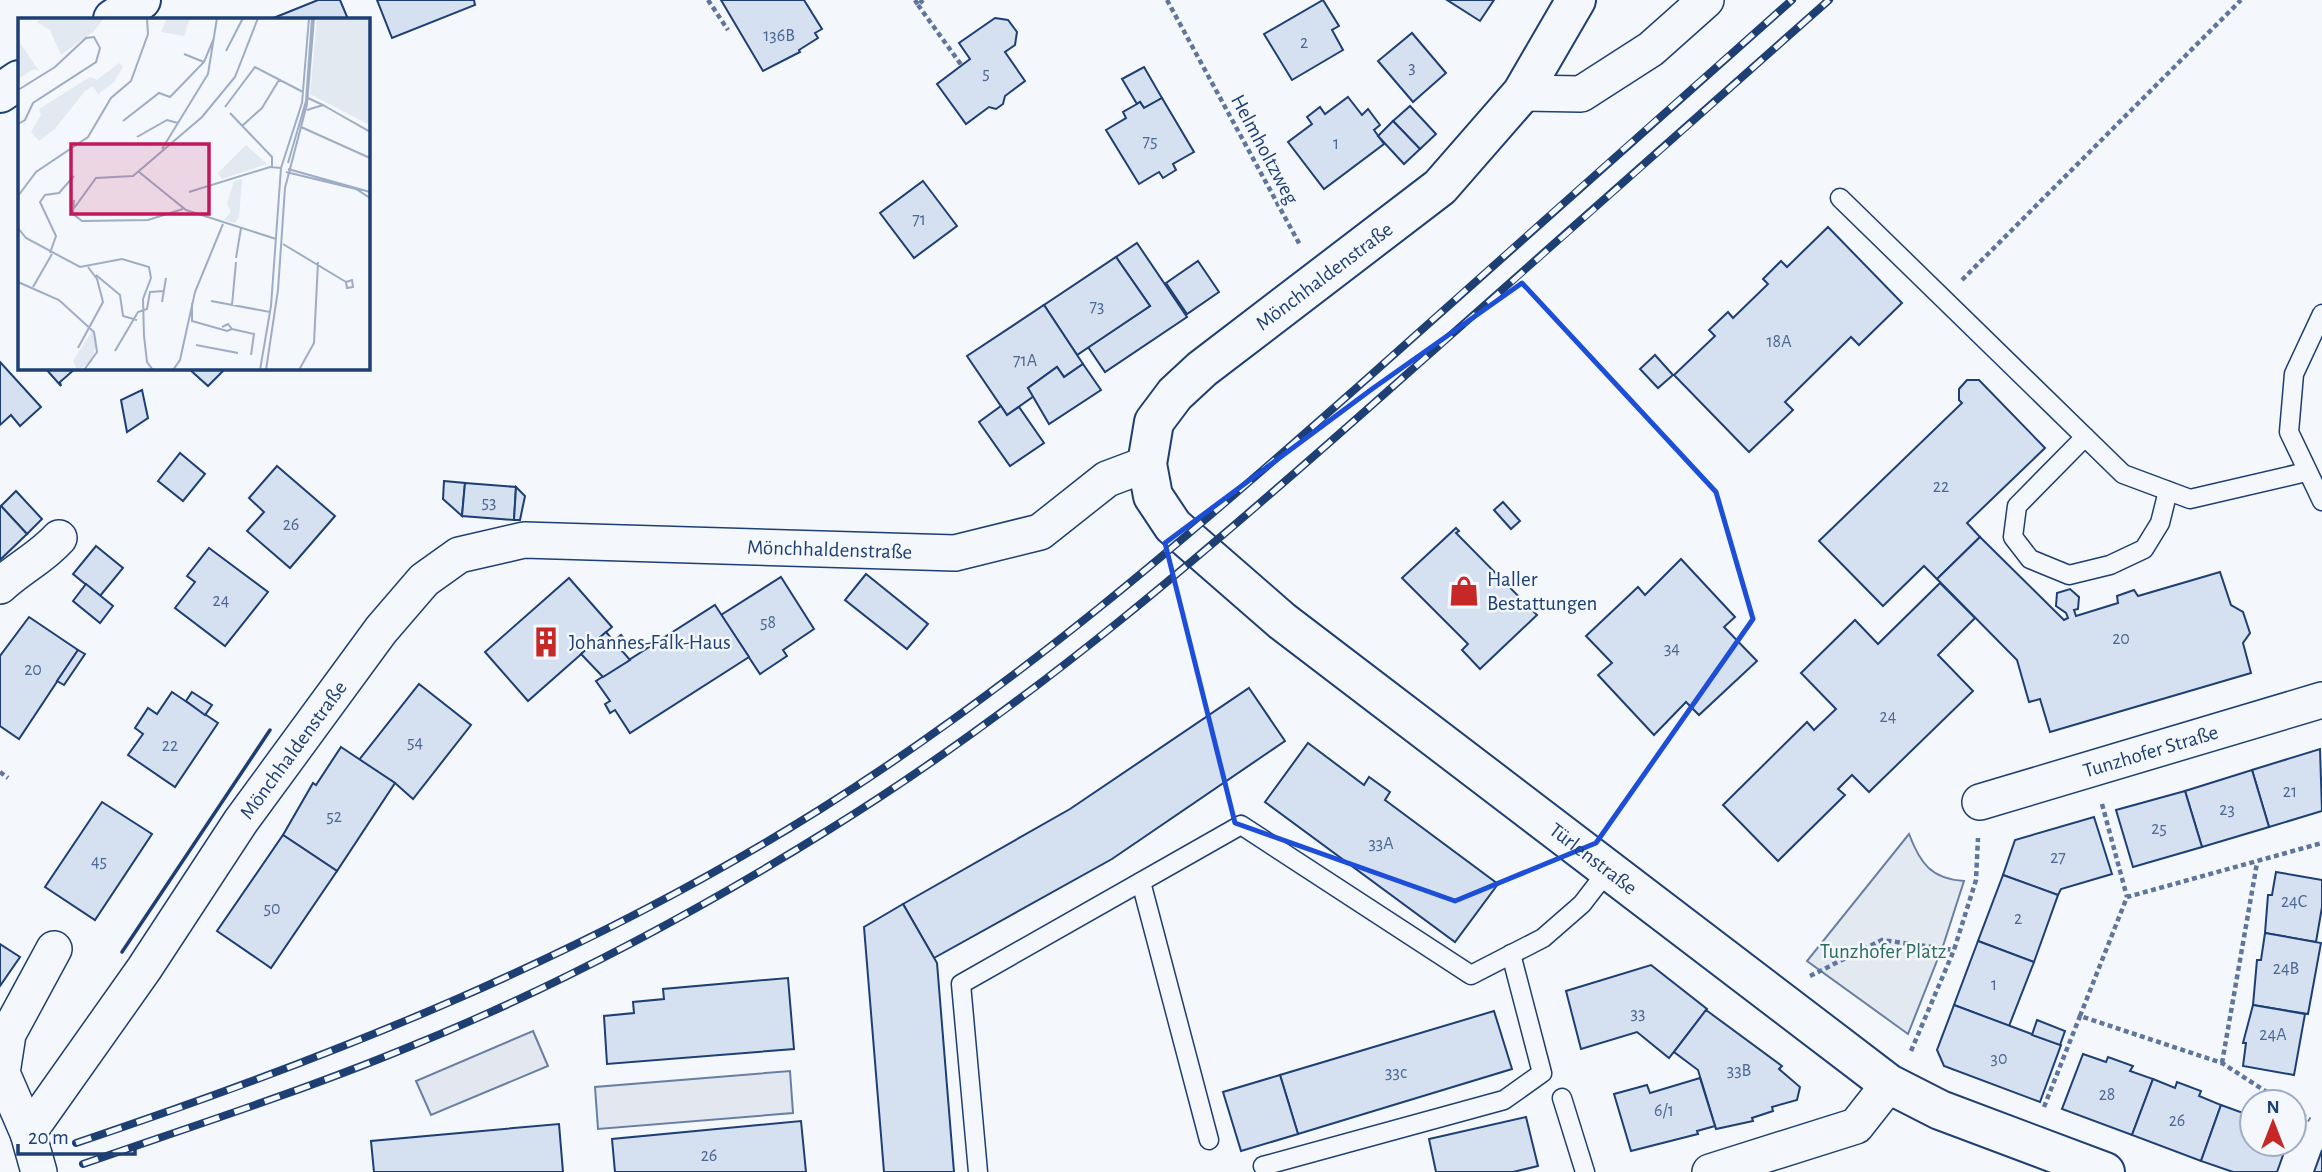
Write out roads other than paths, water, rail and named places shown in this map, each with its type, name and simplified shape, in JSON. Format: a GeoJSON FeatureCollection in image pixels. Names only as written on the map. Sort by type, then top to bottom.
{"type":"FeatureCollection","features":[{"type":"Feature","properties":{"kind":"street"},"geometry":{"type":"LineString","coordinates":[[114,18],[141,0]]}},
{"type":"Feature","properties":{"kind":"street","name":"Mönchhaldenstraße"},"geometry":{"type":"LineString","coordinates":[[28,1133],[145,969],[241,821],[381,630],[424,580],[459,555],[524,540],[955,553],[1040,532],[1107,480],[1147,464],[1154,422],[1175,394],[1202,369],[1440,187],[1522,93],[1576,0]]}},
{"type":"Feature","properties":{"kind":"street"},"geometry":{"type":"LineString","coordinates":[[1522,93],[1581,94],[1651,48],[1706,0]]}},
{"type":"Feature","properties":{"kind":"street"},"geometry":{"type":"LineString","coordinates":[[0,93],[18,81]]}},
{"type":"Feature","properties":{"kind":"street","name":"Türlenstraße"},"geometry":{"type":"LineString","coordinates":[[1147,464],[1153,496],[1173,526],[1217,567],[1282,621],[1889,1084],[1940,1110],[2105,1172]]}},
{"type":"Feature","properties":{"kind":"street"},"geometry":{"type":"LineString","coordinates":[[0,586],[17,570],[43,557],[59,538]]}},
{"type":"Feature","properties":{"kind":"street","name":"Tunzhofer Straße"},"geometry":{"type":"LineString","coordinates":[[1980,802],[2322,700]]}},
{"type":"Feature","properties":{"kind":"street"},"geometry":{"type":"LineString","coordinates":[[39,1172],[28,1133],[2,1073],[8,1034],[54,949]]}},
{"type":"Feature","properties":{"kind":"street"},"geometry":{"type":"LineString","coordinates":[[1710,1172],[1789,1159],[1856,1126],[1889,1084]]}},
{"type":"Feature","properties":{"kind":"lane"},"geometry":{"type":"LineString","coordinates":[[1840,198],[2123,474],[2190,499],[2306,472]]}},
{"type":"Feature","properties":{"kind":"lane"},"geometry":{"type":"LineString","coordinates":[[2322,314],[2294,374],[2289,432],[2322,501]]}},
{"type":"Feature","properties":{"kind":"lane"},"geometry":{"type":"LineString","coordinates":[[2085,437],[2017,506],[2013,537],[2030,559],[2069,575],[2110,565],[2144,549],[2160,523],[2168,491]]}},
{"type":"Feature","properties":{"kind":"lane"},"geometry":{"type":"LineString","coordinates":[[978,1172],[961,984],[1241,825],[1471,975],[1543,938],[1582,904],[1609,869]]}},
{"type":"Feature","properties":{"kind":"lane"},"geometry":{"type":"LineString","coordinates":[[1141,881],[1209,1140]]}},
{"type":"Feature","properties":{"kind":"lane"},"geometry":{"type":"LineString","coordinates":[[1263,1166],[1504,1100],[1542,1073],[1511,954]]}},
{"type":"Feature","properties":{"kind":"lane"},"geometry":{"type":"LineString","coordinates":[[1562,1098],[1585,1172]]}},
{"type":"Feature","properties":{"kind":"railway"},"geometry":{"type":"LineString","coordinates":[[76,1143],[173,1110],[364,1038],[550,957],[731,863],[892,763],[1031,661],[1166,553],[1362,383],[1792,0]]}},
{"type":"Feature","properties":{"kind":"railway"},"geometry":{"type":"LineString","coordinates":[[83,1164],[325,1080],[514,1002],[727,891],[905,780],[1049,676],[1256,507],[1829,0]]}},
{"type":"Feature","properties":{"kind":"place","name":"Haller Bestattungen"},"geometry":{"type":"Point","coordinates":[1464,591]}},
{"type":"Feature","properties":{"kind":"place","name":"Johannes-Falk-Haus"},"geometry":{"type":"Point","coordinates":[546,642]}},
{"type":"Feature","properties":{"kind":"park label","name":"Tunzhofer Platz"},"geometry":{"type":"Point","coordinates":[1883,951]}}]}
